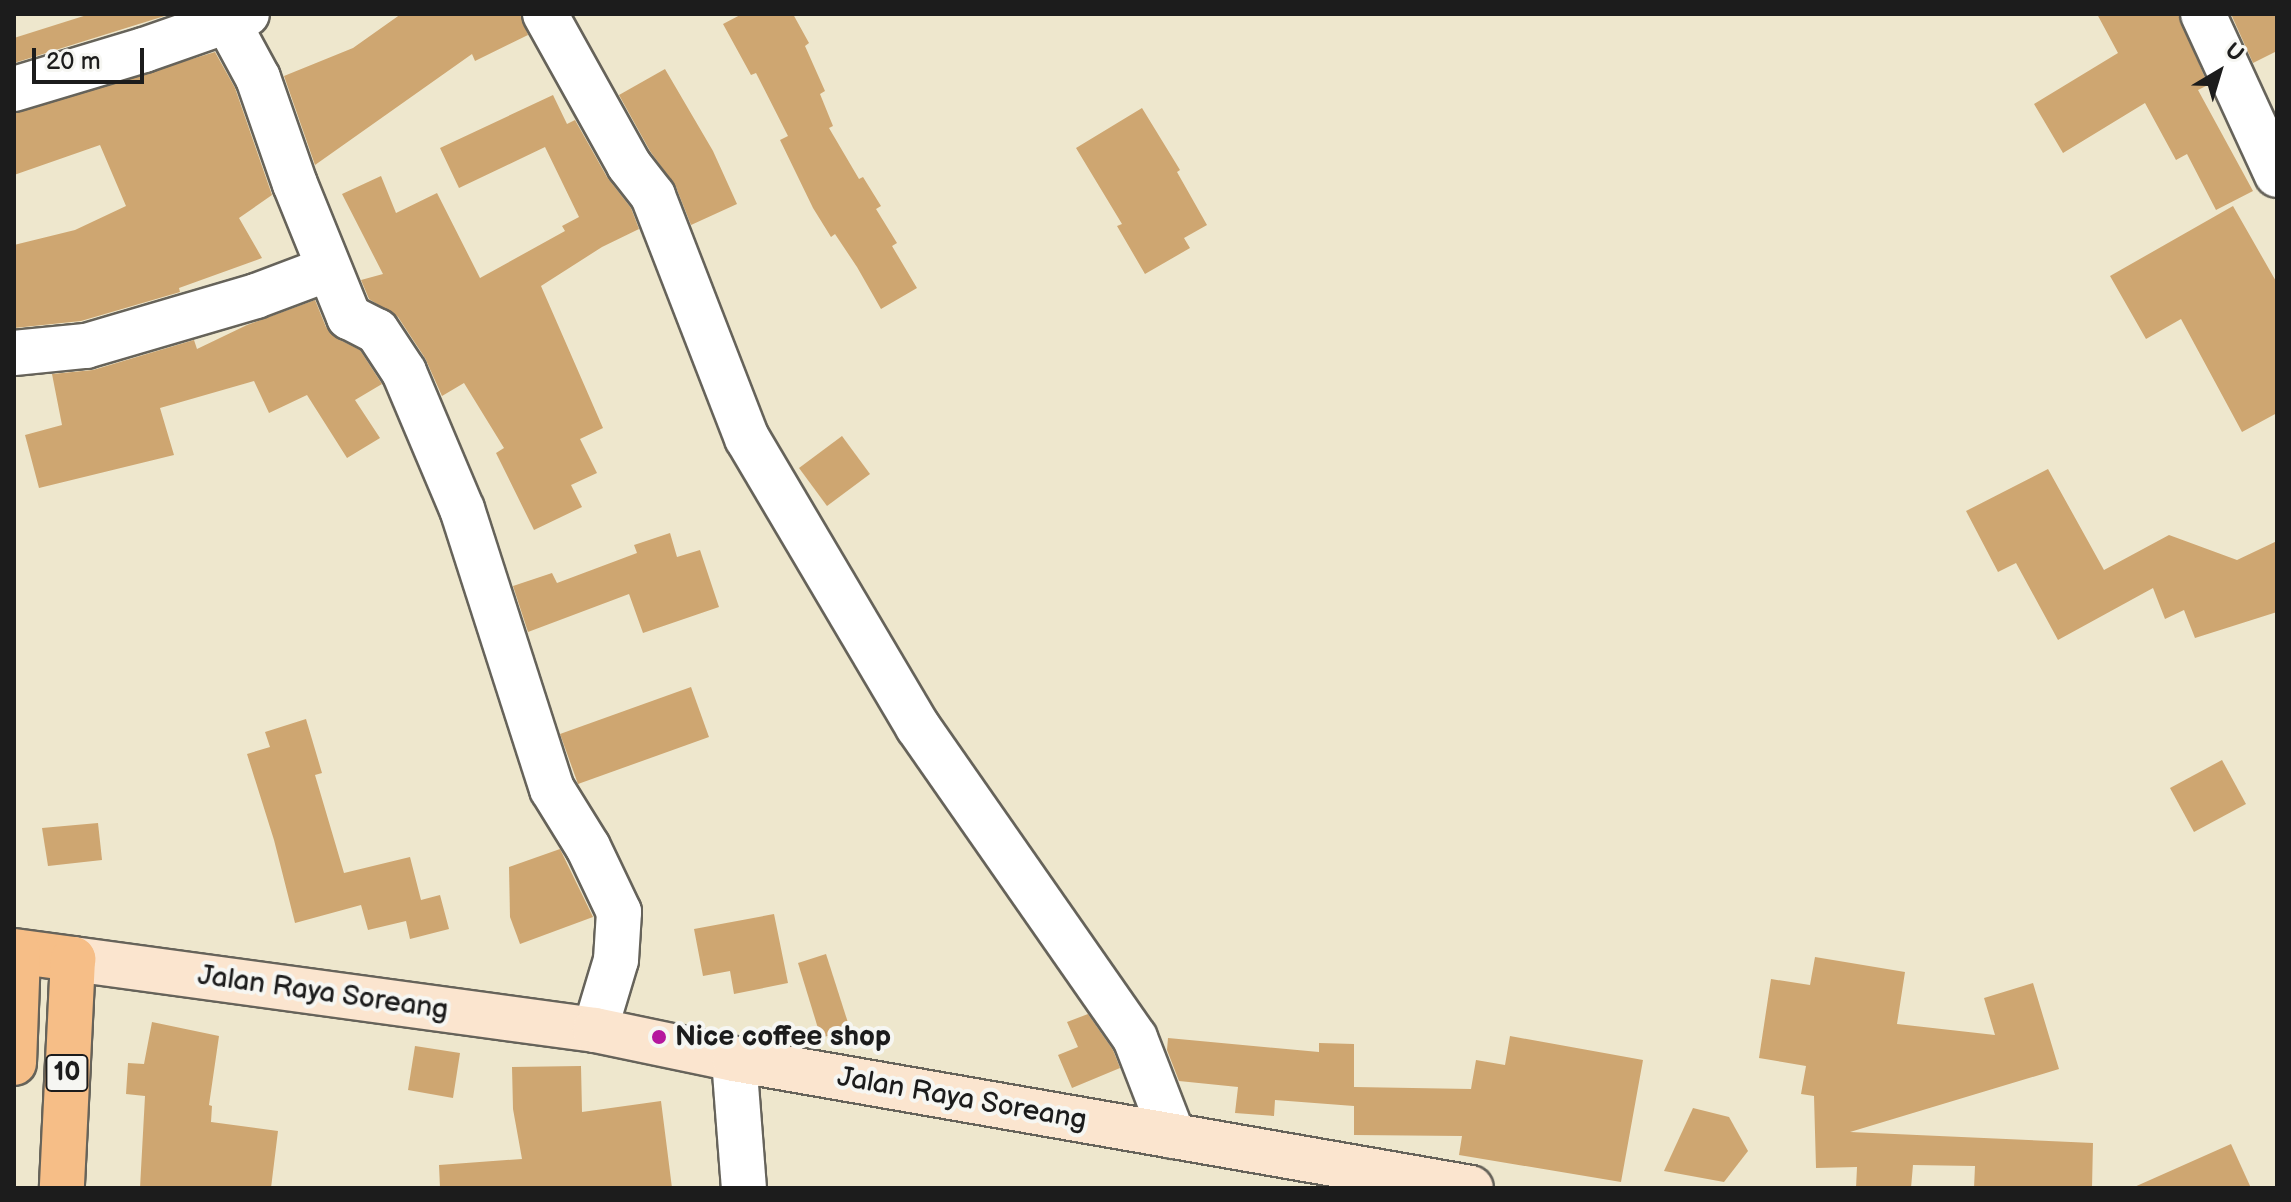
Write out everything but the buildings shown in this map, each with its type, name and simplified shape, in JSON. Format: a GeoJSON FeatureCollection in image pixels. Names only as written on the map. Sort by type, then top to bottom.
{"type":"FeatureCollection","features":[{"type":"Feature","properties":{"kind":"highway","name":"10"},"geometry":{"type":"LineString","coordinates":[[14,1063],[16,952],[73,959],[62,1188]]}},
{"type":"Feature","properties":{"kind":"main road","name":"Jalan Raya Soreang"},"geometry":{"type":"LineString","coordinates":[[73,959],[595,1030],[734,1059],[1471,1188]]}},
{"type":"Feature","properties":{"kind":"street"},"geometry":{"type":"LineString","coordinates":[[545,14],[629,165],[653,196],[747,438],[918,727],[1135,1038],[1173,1136]]}},
{"type":"Feature","properties":{"kind":"street"},"geometry":{"type":"LineString","coordinates":[[2203,14],[2277,175]]}},
{"type":"Feature","properties":{"kind":"street"},"geometry":{"type":"LineString","coordinates":[[14,89],[144,50],[236,17],[328,269],[349,317],[377,331],[404,372],[462,509],[552,789],[588,847],[619,912],[616,960],[595,1030]]}},
{"type":"Feature","properties":{"kind":"street"},"geometry":{"type":"LineString","coordinates":[[14,353],[86,346],[256,296],[328,269]]}},
{"type":"Feature","properties":{"kind":"street"},"geometry":{"type":"LineString","coordinates":[[734,1059],[744,1188]]}},
{"type":"Feature","properties":{"kind":"place","name":"Nice coffee shop"},"geometry":{"type":"Point","coordinates":[659,1037]}}]}
